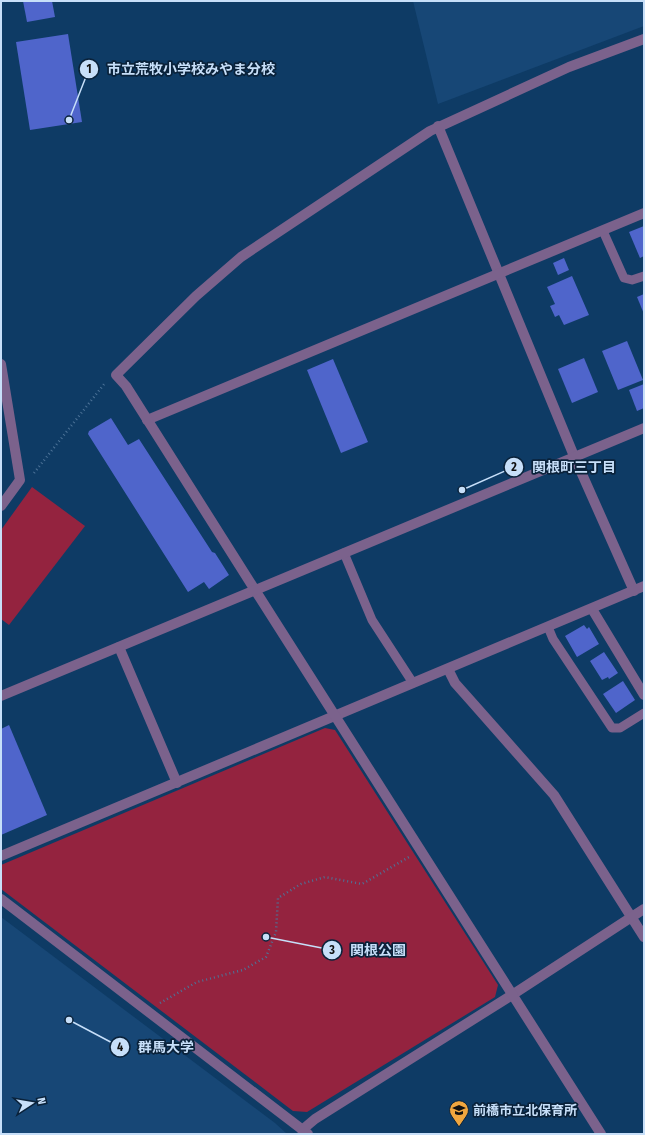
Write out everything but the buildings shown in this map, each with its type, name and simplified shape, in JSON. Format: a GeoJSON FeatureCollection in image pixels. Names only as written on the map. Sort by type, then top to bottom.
{"type":"FeatureCollection","features":[{"type":"Feature","properties":{"kind":"street"},"geometry":{"type":"LineString","coordinates":[[601,1134],[334,716],[126,386],[116,375],[196,296],[241,257],[438,126],[570,67],[644,39]]}},
{"type":"Feature","properties":{"kind":"street"},"geometry":{"type":"LineString","coordinates":[[438,126],[500,273],[574,456],[634,590]]}},
{"type":"Feature","properties":{"kind":"street"},"geometry":{"type":"LineString","coordinates":[[147,420],[644,213]]}},
{"type":"Feature","properties":{"kind":"street"},"geometry":{"type":"LineString","coordinates":[[1,364],[20,480],[1,506]]}},
{"type":"Feature","properties":{"kind":"street"},"geometry":{"type":"LineString","coordinates":[[1,696],[644,428]]}},
{"type":"Feature","properties":{"kind":"street"},"geometry":{"type":"LineString","coordinates":[[1,856],[644,586]]}},
{"type":"Feature","properties":{"kind":"street"},"geometry":{"type":"LineString","coordinates":[[592,609],[644,695]]}},
{"type":"Feature","properties":{"kind":"street"},"geometry":{"type":"LineString","coordinates":[[119,647],[177,783]]}},
{"type":"Feature","properties":{"kind":"street"},"geometry":{"type":"LineString","coordinates":[[448,668],[455,683],[554,795],[644,937]]}},
{"type":"Feature","properties":{"kind":"street"},"geometry":{"type":"LineString","coordinates":[[1,899],[305,1132],[315,1119],[512,995],[644,909]]}},
{"type":"Feature","properties":{"kind":"lane"},"geometry":{"type":"LineString","coordinates":[[603,230],[624,278],[632,280],[644,276]]}},
{"type":"Feature","properties":{"kind":"lane"},"geometry":{"type":"LineString","coordinates":[[344,553],[372,620],[413,684]]}},
{"type":"Feature","properties":{"kind":"lane"},"geometry":{"type":"LineString","coordinates":[[548,627],[553,639],[608,724],[615,729],[620,728],[644,713]]}},
{"type":"Feature","properties":{"kind":"path"},"geometry":{"type":"LineString","coordinates":[[20,480],[29,479],[111,376],[116,375]]}},
{"type":"Feature","properties":{"kind":"path"},"geometry":{"type":"LineString","coordinates":[[146,1010],[197,982],[243,970],[266,957],[276,932],[278,898],[301,884],[326,877],[362,884],[420,851]]}},
{"type":"Feature","properties":{"kind":"shaded area"},"geometry":{"type":"Polygon","coordinates":[[[413,1],[644,1],[644,26],[438,104],[413,1]]]}},
{"type":"Feature","properties":{"kind":"shaded area"},"geometry":{"type":"Polygon","coordinates":[[[32,487],[85,526],[9,625],[1,619],[1,530],[32,487]]]}},
{"type":"Feature","properties":{"kind":"shaded area"},"geometry":{"type":"Polygon","coordinates":[[[325,728],[335,730],[498,985],[495,997],[307,1112],[293,1111],[1,889],[1,865],[325,728]]]}},
{"type":"Feature","properties":{"kind":"shaded area"},"geometry":{"type":"Polygon","coordinates":[[[1,917],[275,1123],[287,1134],[1,1134],[1,917]]]}},
{"type":"Feature","properties":{"kind":"place","name":"市立荒牧小学校みやま分校"},"geometry":{"type":"Point","coordinates":[69,120]}},
{"type":"Feature","properties":{"kind":"place","name":"関根町三丁目"},"geometry":{"type":"Point","coordinates":[462,490]}},
{"type":"Feature","properties":{"kind":"place","name":"関根公園"},"geometry":{"type":"Point","coordinates":[266,937]}},
{"type":"Feature","properties":{"kind":"place","name":"群馬大学"},"geometry":{"type":"Point","coordinates":[69,1020]}},
{"type":"Feature","properties":{"kind":"place","name":"前橋市立北保育所"},"geometry":{"type":"Point","coordinates":[459,1127]}}]}
